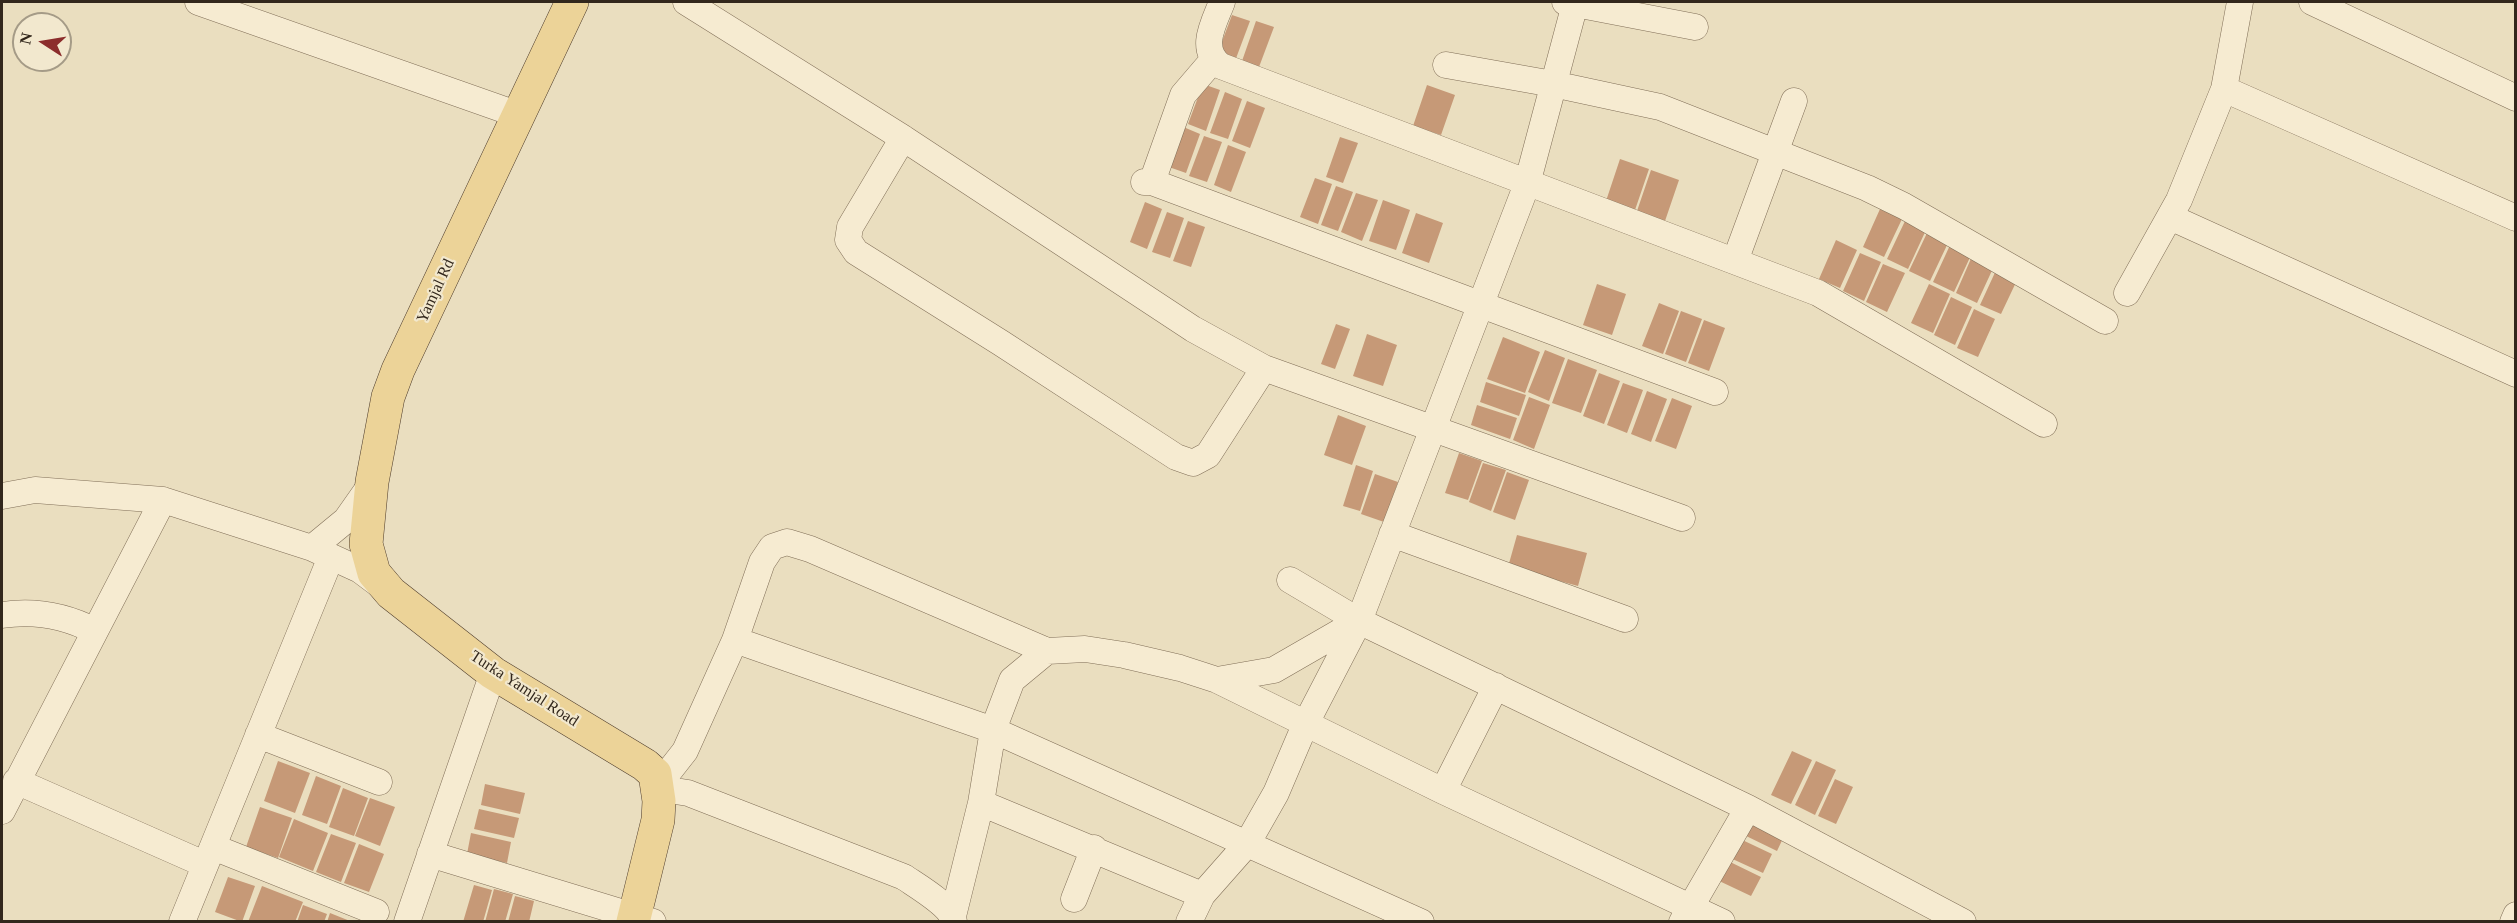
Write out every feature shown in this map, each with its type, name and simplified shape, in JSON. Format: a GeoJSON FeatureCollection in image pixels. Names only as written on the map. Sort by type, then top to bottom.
{"type":"FeatureCollection","features":[{"type":"Feature","properties":{"kind":"main road","name":"Yamjal Rd"},"geometry":{"type":"LineString","coordinates":[[391,593],[374,573],[366,544],[372,482],[388,397],[398,370],[519,115],[568,3]]}},
{"type":"Feature","properties":{"kind":"main road","name":"Turka Yamjal Road"},"geometry":{"type":"LineString","coordinates":[[391,593],[493,673],[645,765],[655,774],[656,788]]}},
{"type":"Feature","properties":{"kind":"main road"},"geometry":{"type":"LineString","coordinates":[[640,920],[658,820],[659,801],[656,788]]}},
{"type":"Feature","properties":{"kind":"street"},"geometry":{"type":"LineString","coordinates":[[198,2],[519,115]]}},
{"type":"Feature","properties":{"kind":"street"},"geometry":{"type":"LineString","coordinates":[[686,2],[903,138],[1192,329],[1263,368],[1682,518]]}},
{"type":"Feature","properties":{"kind":"street"},"geometry":{"type":"LineString","coordinates":[[1222,2],[1208,47],[1213,60],[1221,66],[1818,293],[2044,424]]}},
{"type":"Feature","properties":{"kind":"street"},"geometry":{"type":"LineString","coordinates":[[2127,293],[2170,217],[2224,89],[2240,2]]}},
{"type":"Feature","properties":{"kind":"street"},"geometry":{"type":"LineString","coordinates":[[2312,2],[2516,98]]}},
{"type":"Feature","properties":{"kind":"street"},"geometry":{"type":"LineString","coordinates":[[1189,921],[1202,895],[1247,844],[1276,793],[1305,725],[1359,621],[1527,184],[1553,84],[1570,3],[1695,27]]}},
{"type":"Feature","properties":{"kind":"street"},"geometry":{"type":"LineString","coordinates":[[1213,60],[1183,95],[1148,182],[1715,392]]}},
{"type":"Feature","properties":{"kind":"street"},"geometry":{"type":"LineString","coordinates":[[1446,65],[1660,106],[1867,188],[1904,206],[2105,321]]}},
{"type":"Feature","properties":{"kind":"street"},"geometry":{"type":"LineString","coordinates":[[2224,89],[2516,218]]}},
{"type":"Feature","properties":{"kind":"street"},"geometry":{"type":"LineString","coordinates":[[1735,261],[1794,101]]}},
{"type":"Feature","properties":{"kind":"street"},"geometry":{"type":"LineString","coordinates":[[903,138],[850,227],[848,240],[856,252],[1176,457],[1193,463],[1208,455],[1263,368]]}},
{"type":"Feature","properties":{"kind":"street"},"geometry":{"type":"LineString","coordinates":[[2170,217],[2458,350],[2516,374]]}},
{"type":"Feature","properties":{"kind":"street"},"geometry":{"type":"LineString","coordinates":[[182,921],[258,735],[321,552],[372,482]]}},
{"type":"Feature","properties":{"kind":"street","name":"Turka Yamjal Road"},"geometry":{"type":"LineString","coordinates":[[2,496],[35,490],[163,500],[321,552],[360,570],[391,593]]}},
{"type":"Feature","properties":{"kind":"street"},"geometry":{"type":"LineString","coordinates":[[2,811],[163,500]]}},
{"type":"Feature","properties":{"kind":"street"},"geometry":{"type":"LineString","coordinates":[[1392,534],[1625,619]]}},
{"type":"Feature","properties":{"kind":"street"},"geometry":{"type":"LineString","coordinates":[[954,919],[931,896],[904,877],[688,793],[656,788],[685,751],[735,640],[762,562],[772,547],[787,542],[810,549],[1047,651],[1085,650],[1124,655],[1180,668],[1217,680],[1687,914],[1722,921]]}},
{"type":"Feature","properties":{"kind":"street"},"geometry":{"type":"LineString","coordinates":[[1290,580],[1359,621],[1748,808],[1963,921]]}},
{"type":"Feature","properties":{"kind":"street"},"geometry":{"type":"LineString","coordinates":[[2,615],[23,612],[73,620],[95,631]]}},
{"type":"Feature","properties":{"kind":"street"},"geometry":{"type":"LineString","coordinates":[[1217,680],[1274,670],[1359,621]]}},
{"type":"Feature","properties":{"kind":"street"},"geometry":{"type":"LineString","coordinates":[[735,640],[993,730],[1421,921]]}},
{"type":"Feature","properties":{"kind":"street"},"geometry":{"type":"LineString","coordinates":[[954,919],[981,803],[993,730],[1012,681],[1047,651]]}},
{"type":"Feature","properties":{"kind":"street"},"geometry":{"type":"LineString","coordinates":[[407,921],[493,673]]}},
{"type":"Feature","properties":{"kind":"street"},"geometry":{"type":"LineString","coordinates":[[1443,791],[1496,686]]}},
{"type":"Feature","properties":{"kind":"street"},"geometry":{"type":"LineString","coordinates":[[258,735],[379,782]]}},
{"type":"Feature","properties":{"kind":"street"},"geometry":{"type":"LineString","coordinates":[[16,781],[208,855],[376,912]]}},
{"type":"Feature","properties":{"kind":"street"},"geometry":{"type":"LineString","coordinates":[[981,803],[1094,848],[1202,895]]}},
{"type":"Feature","properties":{"kind":"street"},"geometry":{"type":"LineString","coordinates":[[1687,914],[1748,808]]}},
{"type":"Feature","properties":{"kind":"street"},"geometry":{"type":"LineString","coordinates":[[1074,898],[1094,848]]}},
{"type":"Feature","properties":{"kind":"street"},"geometry":{"type":"LineString","coordinates":[[430,854],[640,920]]}},
{"type":"Feature","properties":{"kind":"street"},"geometry":{"type":"LineString","coordinates":[[2513,921],[2516,915]]}},
{"type":"Feature","properties":{"kind":"building"},"geometry":{"type":"Polygon","coordinates":[[[1232,15],[1250,21],[1235,61],[1217,55],[1232,15]]]}},
{"type":"Feature","properties":{"kind":"building"},"geometry":{"type":"Polygon","coordinates":[[[1256,21],[1274,27],[1259,67],[1242,61],[1256,21]]]}},
{"type":"Feature","properties":{"kind":"building"},"geometry":{"type":"Polygon","coordinates":[[[1203,84],[1220,90],[1206,131],[1188,124],[1203,84]]]}},
{"type":"Feature","properties":{"kind":"building"},"geometry":{"type":"Polygon","coordinates":[[[1427,85],[1455,95],[1441,135],[1413,126],[1427,85]]]}},
{"type":"Feature","properties":{"kind":"building"},"geometry":{"type":"Polygon","coordinates":[[[1225,92],[1242,99],[1228,139],[1210,133],[1225,92]]]}},
{"type":"Feature","properties":{"kind":"building"},"geometry":{"type":"Polygon","coordinates":[[[1247,101],[1265,108],[1250,148],[1232,141],[1247,101]]]}},
{"type":"Feature","properties":{"kind":"building"},"geometry":{"type":"Polygon","coordinates":[[[1181,126],[1200,134],[1186,173],[1166,166],[1181,126]]]}},
{"type":"Feature","properties":{"kind":"building"},"geometry":{"type":"Polygon","coordinates":[[[1204,136],[1222,142],[1207,182],[1189,176],[1204,136]]]}},
{"type":"Feature","properties":{"kind":"building"},"geometry":{"type":"Polygon","coordinates":[[[1340,137],[1358,143],[1343,183],[1326,177],[1340,137]]]}},
{"type":"Feature","properties":{"kind":"building"},"geometry":{"type":"Polygon","coordinates":[[[1228,145],[1246,152],[1231,192],[1214,185],[1228,145]]]}},
{"type":"Feature","properties":{"kind":"building"},"geometry":{"type":"Polygon","coordinates":[[[1620,159],[1649,169],[1635,210],[1606,201],[1620,159]]]}},
{"type":"Feature","properties":{"kind":"building"},"geometry":{"type":"Polygon","coordinates":[[[1651,170],[1679,180],[1665,221],[1637,211],[1651,170]]]}},
{"type":"Feature","properties":{"kind":"building"},"geometry":{"type":"Polygon","coordinates":[[[1315,178],[1332,184],[1318,224],[1300,217],[1315,178]]]}},
{"type":"Feature","properties":{"kind":"building"},"geometry":{"type":"Polygon","coordinates":[[[1336,186],[1353,192],[1338,231],[1321,225],[1336,186]]]}},
{"type":"Feature","properties":{"kind":"building"},"geometry":{"type":"Polygon","coordinates":[[[1356,193],[1378,200],[1362,241],[1341,232],[1356,193]]]}},
{"type":"Feature","properties":{"kind":"building"},"geometry":{"type":"Polygon","coordinates":[[[1383,200],[1410,210],[1396,250],[1369,241],[1383,200]]]}},
{"type":"Feature","properties":{"kind":"building"},"geometry":{"type":"Polygon","coordinates":[[[1145,202],[1162,209],[1147,249],[1130,242],[1145,202]]]}},
{"type":"Feature","properties":{"kind":"building"},"geometry":{"type":"Polygon","coordinates":[[[1880,209],[1902,219],[1884,257],[1863,247],[1880,209]]]}},
{"type":"Feature","properties":{"kind":"building"},"geometry":{"type":"Polygon","coordinates":[[[1167,212],[1184,218],[1170,258],[1152,252],[1167,212]]]}},
{"type":"Feature","properties":{"kind":"building"},"geometry":{"type":"Polygon","coordinates":[[[1416,213],[1443,223],[1429,263],[1402,253],[1416,213]]]}},
{"type":"Feature","properties":{"kind":"building"},"geometry":{"type":"Polygon","coordinates":[[[1188,221],[1205,227],[1191,267],[1173,261],[1188,221]]]}},
{"type":"Feature","properties":{"kind":"building"},"geometry":{"type":"Polygon","coordinates":[[[1905,221],[1926,230],[1908,269],[1887,259],[1905,221]]]}},
{"type":"Feature","properties":{"kind":"building"},"geometry":{"type":"Polygon","coordinates":[[[1927,233],[1948,243],[1930,281],[1909,271],[1927,233]]]}},
{"type":"Feature","properties":{"kind":"building"},"geometry":{"type":"Polygon","coordinates":[[[1836,240],[1857,250],[1840,288],[1819,279],[1836,240]]]}},
{"type":"Feature","properties":{"kind":"building"},"geometry":{"type":"Polygon","coordinates":[[[1951,243],[1972,253],[1954,292],[1933,282],[1951,243]]]}},
{"type":"Feature","properties":{"kind":"building"},"geometry":{"type":"Polygon","coordinates":[[[1860,253],[1881,262],[1864,301],[1843,291],[1860,253]]]}},
{"type":"Feature","properties":{"kind":"building"},"geometry":{"type":"Polygon","coordinates":[[[1973,254],[1995,264],[1977,303],[1956,293],[1973,254]]]}},
{"type":"Feature","properties":{"kind":"building"},"geometry":{"type":"Polygon","coordinates":[[[1883,264],[1905,273],[1887,312],[1866,302],[1883,264]]]}},
{"type":"Feature","properties":{"kind":"building"},"geometry":{"type":"Polygon","coordinates":[[[1998,266],[2019,276],[2001,314],[1980,305],[1998,266]]]}},
{"type":"Feature","properties":{"kind":"building"},"geometry":{"type":"Polygon","coordinates":[[[1597,284],[1626,294],[1612,335],[1583,325],[1597,284]]]}},
{"type":"Feature","properties":{"kind":"building"},"geometry":{"type":"Polygon","coordinates":[[[1929,284],[1950,294],[1933,333],[1911,323],[1929,284]]]}},
{"type":"Feature","properties":{"kind":"building"},"geometry":{"type":"Polygon","coordinates":[[[1951,297],[1972,307],[1955,345],[1934,335],[1951,297]]]}},
{"type":"Feature","properties":{"kind":"building"},"geometry":{"type":"Polygon","coordinates":[[[1659,303],[1679,311],[1663,354],[1642,346],[1659,303]]]}},
{"type":"Feature","properties":{"kind":"building"},"geometry":{"type":"Polygon","coordinates":[[[1974,309],[1995,319],[1978,357],[1957,348],[1974,309]]]}},
{"type":"Feature","properties":{"kind":"building"},"geometry":{"type":"Polygon","coordinates":[[[1681,311],[1702,319],[1686,362],[1665,354],[1681,311]]]}},
{"type":"Feature","properties":{"kind":"building"},"geometry":{"type":"Polygon","coordinates":[[[1704,320],[1725,328],[1709,371],[1688,363],[1704,320]]]}},
{"type":"Feature","properties":{"kind":"building"},"geometry":{"type":"Polygon","coordinates":[[[1336,324],[1350,329],[1335,369],[1321,364],[1336,324]]]}},
{"type":"Feature","properties":{"kind":"building"},"geometry":{"type":"Polygon","coordinates":[[[1367,334],[1397,345],[1383,386],[1353,376],[1367,334]]]}},
{"type":"Feature","properties":{"kind":"building"},"geometry":{"type":"Polygon","coordinates":[[[1503,337],[1540,352],[1525,393],[1487,379],[1503,337]]]}},
{"type":"Feature","properties":{"kind":"building"},"geometry":{"type":"Polygon","coordinates":[[[1545,350],[1565,358],[1549,401],[1528,392],[1545,350]]]}},
{"type":"Feature","properties":{"kind":"building"},"geometry":{"type":"Polygon","coordinates":[[[1568,359],[1597,370],[1581,413],[1552,403],[1568,359]]]}},
{"type":"Feature","properties":{"kind":"building"},"geometry":{"type":"Polygon","coordinates":[[[1599,373],[1620,381],[1604,424],[1583,416],[1599,373]]]}},
{"type":"Feature","properties":{"kind":"building"},"geometry":{"type":"Polygon","coordinates":[[[1486,382],[1526,395],[1519,416],[1480,402],[1486,382]]]}},
{"type":"Feature","properties":{"kind":"building"},"geometry":{"type":"Polygon","coordinates":[[[1623,383],[1643,390],[1627,433],[1607,425],[1623,383]]]}},
{"type":"Feature","properties":{"kind":"building"},"geometry":{"type":"Polygon","coordinates":[[[1647,391],[1667,399],[1651,442],[1631,434],[1647,391]]]}},
{"type":"Feature","properties":{"kind":"building"},"geometry":{"type":"Polygon","coordinates":[[[1529,397],[1550,405],[1534,449],[1513,440],[1529,397]]]}},
{"type":"Feature","properties":{"kind":"building"},"geometry":{"type":"Polygon","coordinates":[[[1672,398],[1692,406],[1676,449],[1655,441],[1672,398]]]}},
{"type":"Feature","properties":{"kind":"building"},"geometry":{"type":"Polygon","coordinates":[[[1477,405],[1517,418],[1510,439],[1471,425],[1477,405]]]}},
{"type":"Feature","properties":{"kind":"building"},"geometry":{"type":"Polygon","coordinates":[[[1338,415],[1366,426],[1352,465],[1324,455],[1338,415]]]}},
{"type":"Feature","properties":{"kind":"building"},"geometry":{"type":"Polygon","coordinates":[[[1459,453],[1482,461],[1468,500],[1445,493],[1459,453]]]}},
{"type":"Feature","properties":{"kind":"building"},"geometry":{"type":"Polygon","coordinates":[[[1483,463],[1506,470],[1491,511],[1469,502],[1483,463]]]}},
{"type":"Feature","properties":{"kind":"building"},"geometry":{"type":"Polygon","coordinates":[[[1356,465],[1373,471],[1360,511],[1343,506],[1356,465]]]}},
{"type":"Feature","properties":{"kind":"building"},"geometry":{"type":"Polygon","coordinates":[[[1507,472],[1529,480],[1515,520],[1493,512],[1507,472]]]}},
{"type":"Feature","properties":{"kind":"building"},"geometry":{"type":"Polygon","coordinates":[[[1375,474],[1398,482],[1384,522],[1361,514],[1375,474]]]}},
{"type":"Feature","properties":{"kind":"building"},"geometry":{"type":"Polygon","coordinates":[[[1517,535],[1587,553],[1578,586],[1508,567],[1517,535]]]}},
{"type":"Feature","properties":{"kind":"building"},"geometry":{"type":"Polygon","coordinates":[[[1792,751],[1812,760],[1791,804],[1771,795],[1792,751]]]}},
{"type":"Feature","properties":{"kind":"building"},"geometry":{"type":"Polygon","coordinates":[[[278,761],[310,773],[295,813],[264,801],[278,761]]]}},
{"type":"Feature","properties":{"kind":"building"},"geometry":{"type":"Polygon","coordinates":[[[1816,761],[1836,770],[1815,815],[1795,805],[1816,761]]]}},
{"type":"Feature","properties":{"kind":"building"},"geometry":{"type":"Polygon","coordinates":[[[316,776],[341,786],[327,824],[302,815],[316,776]]]}},
{"type":"Feature","properties":{"kind":"building"},"geometry":{"type":"Polygon","coordinates":[[[1835,779],[1853,787],[1836,824],[1818,816],[1835,779]]]}},
{"type":"Feature","properties":{"kind":"building"},"geometry":{"type":"Polygon","coordinates":[[[485,784],[525,793],[520,814],[481,805],[485,784]]]}},
{"type":"Feature","properties":{"kind":"building"},"geometry":{"type":"Polygon","coordinates":[[[343,788],[368,798],[354,836],[329,827],[343,788]]]}},
{"type":"Feature","properties":{"kind":"building"},"geometry":{"type":"Polygon","coordinates":[[[370,798],[395,807],[380,846],[355,836],[370,798]]]}},
{"type":"Feature","properties":{"kind":"building"},"geometry":{"type":"Polygon","coordinates":[[[260,807],[292,818],[278,858],[246,847],[260,807]]]}},
{"type":"Feature","properties":{"kind":"building"},"geometry":{"type":"Polygon","coordinates":[[[479,809],[519,818],[514,838],[474,829],[479,809]]]}},
{"type":"Feature","properties":{"kind":"building"},"geometry":{"type":"Polygon","coordinates":[[[1749,814],[1786,832],[1777,851],[1740,833],[1749,814]]]}},
{"type":"Feature","properties":{"kind":"building"},"geometry":{"type":"Polygon","coordinates":[[[294,819],[328,833],[313,871],[279,857],[294,819]]]}},
{"type":"Feature","properties":{"kind":"building"},"geometry":{"type":"Polygon","coordinates":[[[471,833],[511,842],[507,863],[467,854],[471,833]]]}},
{"type":"Feature","properties":{"kind":"building"},"geometry":{"type":"Polygon","coordinates":[[[331,834],[356,843],[341,882],[316,872],[331,834]]]}},
{"type":"Feature","properties":{"kind":"building"},"geometry":{"type":"Polygon","coordinates":[[[1736,837],[1772,854],[1763,873],[1726,856],[1736,837]]]}},
{"type":"Feature","properties":{"kind":"building"},"geometry":{"type":"Polygon","coordinates":[[[359,844],[384,854],[369,892],[344,883],[359,844]]]}},
{"type":"Feature","properties":{"kind":"building"},"geometry":{"type":"Polygon","coordinates":[[[1724,859],[1761,877],[1751,896],[1715,879],[1724,859]]]}},
{"type":"Feature","properties":{"kind":"building"},"geometry":{"type":"Polygon","coordinates":[[[228,877],[255,886],[242,922],[215,912],[228,877]]]}},
{"type":"Feature","properties":{"kind":"building"},"geometry":{"type":"Polygon","coordinates":[[[474,885],[492,890],[483,922],[463,922],[474,885]]]}},
{"type":"Feature","properties":{"kind":"building"},"geometry":{"type":"Polygon","coordinates":[[[262,886],[303,902],[295,922],[248,922],[262,886]]]}},
{"type":"Feature","properties":{"kind":"building"},"geometry":{"type":"Polygon","coordinates":[[[494,889],[513,894],[505,922],[485,922],[494,889]]]}},
{"type":"Feature","properties":{"kind":"building"},"geometry":{"type":"Polygon","coordinates":[[[515,896],[534,901],[529,922],[508,922],[515,896]]]}},
{"type":"Feature","properties":{"kind":"building"},"geometry":{"type":"Polygon","coordinates":[[[303,905],[327,914],[324,922],[297,922],[303,905]]]}},
{"type":"Feature","properties":{"kind":"building"},"geometry":{"type":"Polygon","coordinates":[[[330,913],[350,921],[350,922],[327,922],[330,913]]]}}]}
